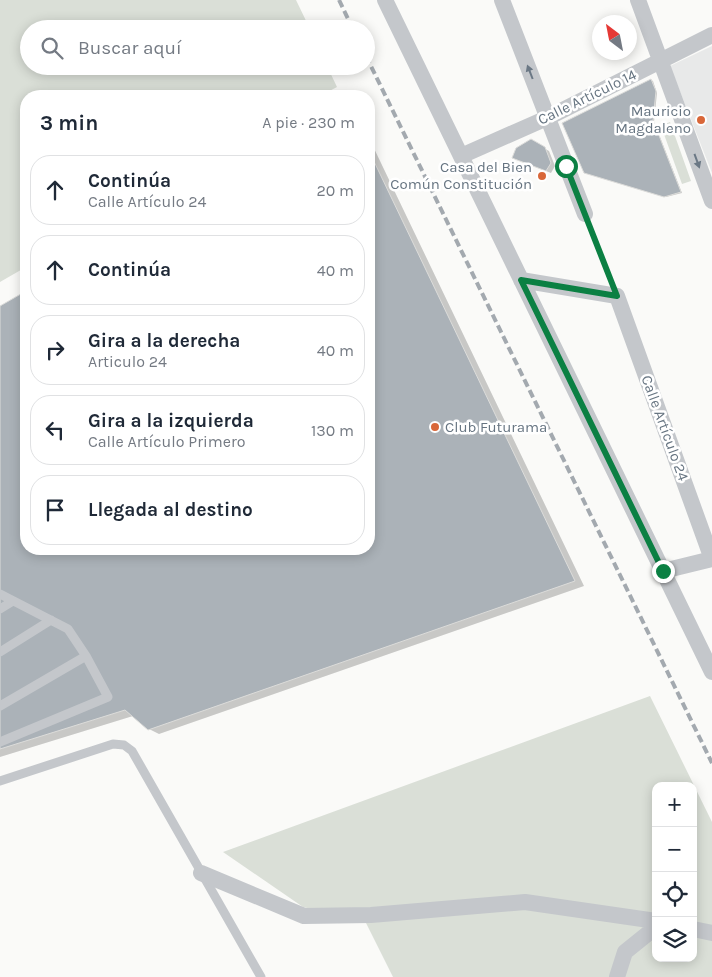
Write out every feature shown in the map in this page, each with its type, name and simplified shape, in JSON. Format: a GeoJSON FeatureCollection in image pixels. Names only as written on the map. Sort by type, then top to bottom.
{"type":"FeatureCollection","features":[{"type":"Feature","properties":{"kind":"street"},"geometry":{"type":"LineString","coordinates":[[385,0],[712,672]]}},
{"type":"Feature","properties":{"kind":"street"},"geometry":{"type":"LineString","coordinates":[[502,0],[585,214]]}},
{"type":"Feature","properties":{"kind":"street"},"geometry":{"type":"LineString","coordinates":[[638,0],[712,201]]}},
{"type":"Feature","properties":{"kind":"street","name":"Calle Artículo 14"},"geometry":{"type":"LineString","coordinates":[[461,156],[547,118],[712,35]]}},
{"type":"Feature","properties":{"kind":"street"},"geometry":{"type":"LineString","coordinates":[[521,280],[617,296]]}},
{"type":"Feature","properties":{"kind":"street","name":"Calle Artículo 24"},"geometry":{"type":"LineString","coordinates":[[617,296],[712,559]]}},
{"type":"Feature","properties":{"kind":"street"},"geometry":{"type":"LineString","coordinates":[[663,571],[712,559]]}},
{"type":"Feature","properties":{"kind":"street"},"geometry":{"type":"LineString","coordinates":[[201,873],[304,916],[371,915],[525,902],[652,920]]}},
{"type":"Feature","properties":{"kind":"street"},"geometry":{"type":"LineString","coordinates":[[617,977],[625,952],[652,930]]}},
{"type":"Feature","properties":{"kind":"street"},"geometry":{"type":"LineString","coordinates":[[697,930],[712,933]]}},
{"type":"Feature","properties":{"kind":"lane"},"geometry":{"type":"LineString","coordinates":[[0,594],[68,629],[86,656],[108,696],[0,742]]}},
{"type":"Feature","properties":{"kind":"lane"},"geometry":{"type":"LineString","coordinates":[[0,609],[13,601]]}},
{"type":"Feature","properties":{"kind":"lane"},"geometry":{"type":"LineString","coordinates":[[0,652],[51,620]]}},
{"type":"Feature","properties":{"kind":"lane"},"geometry":{"type":"LineString","coordinates":[[1,708],[86,656]]}},
{"type":"Feature","properties":{"kind":"lane"},"geometry":{"type":"LineString","coordinates":[[0,781],[114,744],[124,744],[132,751],[261,977]]}},
{"type":"Feature","properties":{"kind":"path"},"geometry":{"type":"LineString","coordinates":[[585,214],[617,296]]}},
{"type":"Feature","properties":{"kind":"shaded area"},"geometry":{"type":"Polygon","coordinates":[[[0,0],[296,0],[306,20],[20,20],[20,75],[331,75],[337,87],[331,90],[20,90],[20,270],[0,282],[0,0]]]}},
{"type":"Feature","properties":{"kind":"shaded area","name":"Mauricio Magdaleno"},"geometry":{"type":"Polygon","coordinates":[[[712,46],[712,173],[670,66],[712,46]]]}},
{"type":"Feature","properties":{"kind":"shaded area"},"geometry":{"type":"Polygon","coordinates":[[[670,122],[691,181],[682,184],[661,126],[670,122]]]}},
{"type":"Feature","properties":{"kind":"shaded area"},"geometry":{"type":"Polygon","coordinates":[[[650,696],[692,782],[652,782],[652,962],[697,962],[697,792],[712,822],[712,977],[393,977],[366,923],[303,907],[223,852],[650,696]]]}},
{"type":"Feature","properties":{"kind":"building"},"geometry":{"type":"Polygon","coordinates":[[[651,79],[656,91],[653,120],[681,192],[664,197],[584,173],[562,123],[651,79]]]}},
{"type":"Feature","properties":{"kind":"building"},"geometry":{"type":"Polygon","coordinates":[[[531,139],[545,147],[551,163],[546,171],[512,158],[516,148],[531,139]]]}},
{"type":"Feature","properties":{"kind":"building","name":"Club Futurama"},"geometry":{"type":"Polygon","coordinates":[[[375,164],[575,581],[148,730],[125,710],[0,749],[0,306],[20,294],[20,555],[375,555],[375,164]]]}},
{"type":"Feature","properties":{"kind":"railway"},"geometry":{"type":"LineString","coordinates":[[339,0],[349,20]]}},
{"type":"Feature","properties":{"kind":"railway"},"geometry":{"type":"LineString","coordinates":[[375,74],[712,763]]}},
{"type":"Feature","properties":{"kind":"place","name":"Mauricio Magdaleno"},"geometry":{"type":"Point","coordinates":[701,120]}},
{"type":"Feature","properties":{"kind":"place","name":"Casa del Bien Común Constitución"},"geometry":{"type":"Point","coordinates":[542,176]}},
{"type":"Feature","properties":{"kind":"place","name":"Club Futurama"},"geometry":{"type":"Point","coordinates":[435,427]}},
{"type":"Feature","properties":{"kind":"route"},"geometry":{"type":"LineString","coordinates":[[566,166],[617,296],[521,280],[663,571]]}}]}
